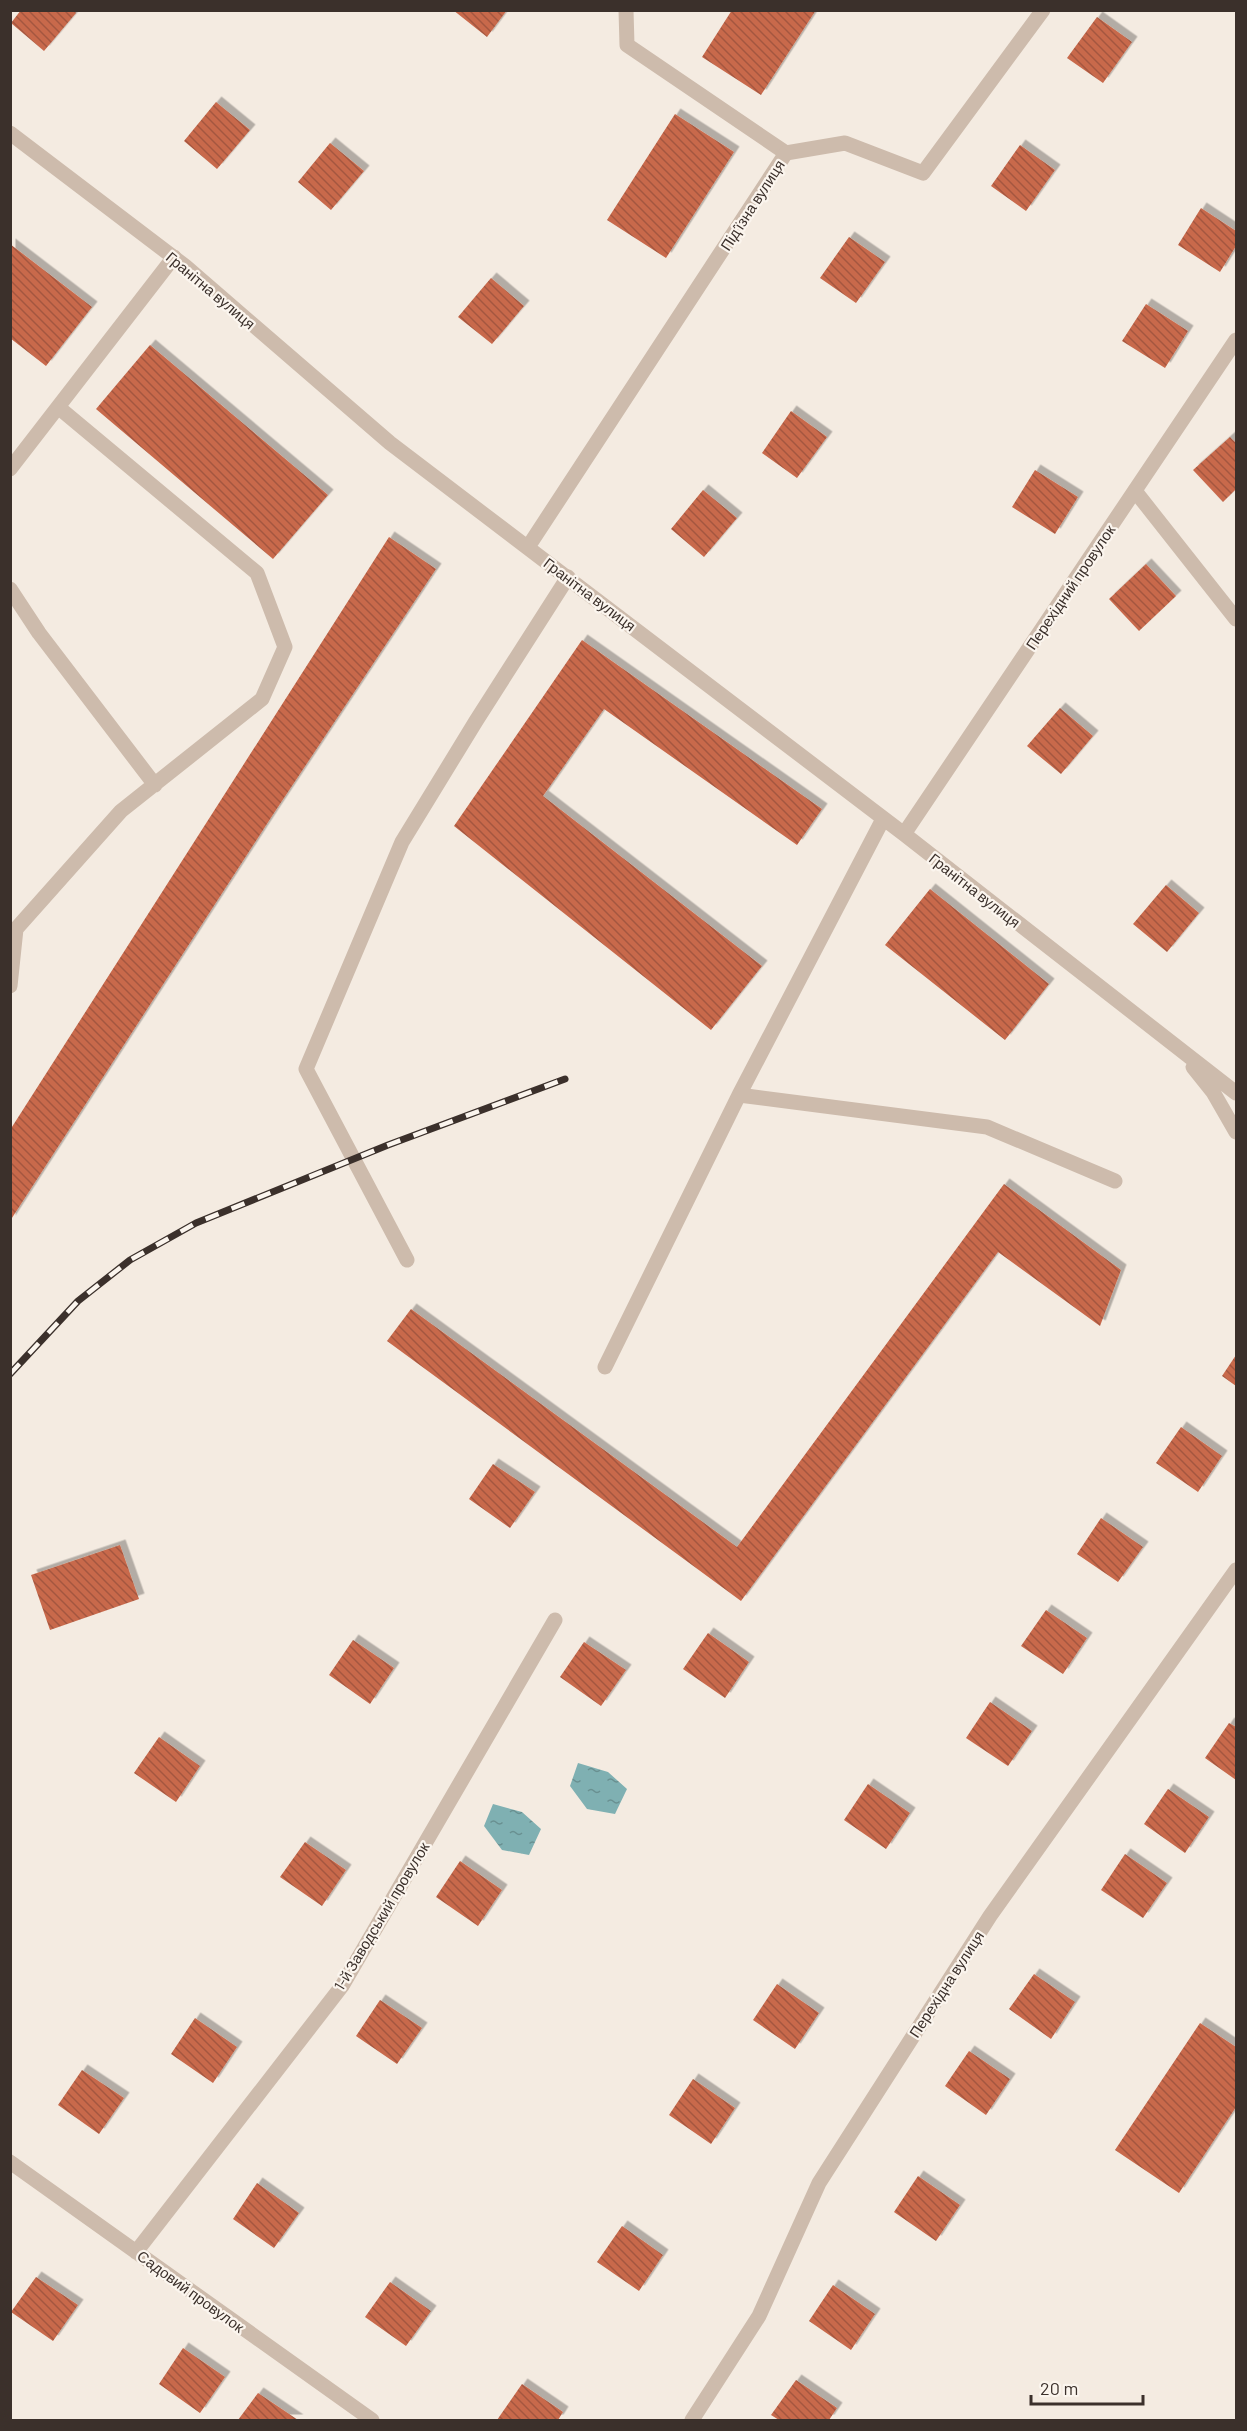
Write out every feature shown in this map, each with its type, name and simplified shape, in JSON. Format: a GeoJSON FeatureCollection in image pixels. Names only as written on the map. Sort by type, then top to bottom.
{"type":"FeatureCollection","features":[{"type":"Feature","properties":{"kind":"street"},"geometry":{"type":"LineString","coordinates":[[626,10],[627,45],[786,153]]}},
{"type":"Feature","properties":{"kind":"street","name":"Підʼїзна вулиця"},"geometry":{"type":"LineString","coordinates":[[528,547],[786,153],[844,143],[923,173],[1043,10]]}},
{"type":"Feature","properties":{"kind":"street","name":"Гранітна вулиця"},"geometry":{"type":"LineString","coordinates":[[10,133],[174,257],[390,443],[904,834],[1236,1093]]}},
{"type":"Feature","properties":{"kind":"street"},"geometry":{"type":"LineString","coordinates":[[10,469],[174,257]]}},
{"type":"Feature","properties":{"kind":"street","name":"Перехідний провулок"},"geometry":{"type":"LineString","coordinates":[[904,834],[1236,340]]}},
{"type":"Feature","properties":{"kind":"street"},"geometry":{"type":"LineString","coordinates":[[10,986],[16,929],[121,811],[262,699],[285,647],[256,573],[58,407]]}},
{"type":"Feature","properties":{"kind":"street"},"geometry":{"type":"LineString","coordinates":[[1136,490],[1236,619]]}},
{"type":"Feature","properties":{"kind":"street"},"geometry":{"type":"LineString","coordinates":[[407,1260],[306,1069],[402,842],[568,577]]}},
{"type":"Feature","properties":{"kind":"street"},"geometry":{"type":"LineString","coordinates":[[10,589],[39,633],[155,785]]}},
{"type":"Feature","properties":{"kind":"street"},"geometry":{"type":"LineString","coordinates":[[604,1367],[739,1095],[883,819]]}},
{"type":"Feature","properties":{"kind":"street","name":"Гранітна вулиця"},"geometry":{"type":"LineString","coordinates":[[1176,1046],[1213,1092],[1236,1132]]}},
{"type":"Feature","properties":{"kind":"street"},"geometry":{"type":"LineString","coordinates":[[739,1095],[987,1127],[1116,1181]]}},
{"type":"Feature","properties":{"kind":"street","name":"Перехідна вулиця"},"geometry":{"type":"LineString","coordinates":[[692,2421],[759,2316],[819,2183],[977,1936],[1236,1570]]}},
{"type":"Feature","properties":{"kind":"street","name":"1-й Заводський провулок"},"geometry":{"type":"LineString","coordinates":[[136,2252],[342,1986],[555,1620]]}},
{"type":"Feature","properties":{"kind":"street","name":"Садовий провулок"},"geometry":{"type":"LineString","coordinates":[[10,2162],[372,2421]]}},
{"type":"Feature","properties":{"kind":"water"},"geometry":{"type":"Polygon","coordinates":[[[578,1763],[608,1772],[627,1789],[615,1814],[587,1809],[570,1786],[578,1763]]]}},
{"type":"Feature","properties":{"kind":"water"},"geometry":{"type":"Polygon","coordinates":[[[493,1804],[522,1812],[541,1829],[529,1855],[502,1850],[484,1826],[493,1804]]]}},
{"type":"Feature","properties":{"kind":"building"},"geometry":{"type":"Polygon","coordinates":[[[21,10],[74,10],[76,13],[44,51],[11,23],[21,10]]]}},
{"type":"Feature","properties":{"kind":"building"},"geometry":{"type":"Polygon","coordinates":[[[453,10],[507,10],[487,37],[453,10]]]}},
{"type":"Feature","properties":{"kind":"building"},"geometry":{"type":"Polygon","coordinates":[[[732,10],[816,10],[761,95],[702,57],[732,10]]]}},
{"type":"Feature","properties":{"kind":"building"},"geometry":{"type":"Polygon","coordinates":[[[1097,17],[1132,42],[1103,83],[1067,58],[1097,17]]]}},
{"type":"Feature","properties":{"kind":"building"},"geometry":{"type":"Polygon","coordinates":[[[216,102],[250,130],[217,169],[184,141],[216,102]]]}},
{"type":"Feature","properties":{"kind":"building"},"geometry":{"type":"Polygon","coordinates":[[[675,114],[734,152],[666,258],[607,220],[675,114]]]}},
{"type":"Feature","properties":{"kind":"building"},"geometry":{"type":"Polygon","coordinates":[[[330,143],[364,171],[331,210],[298,182],[330,143]]]}},
{"type":"Feature","properties":{"kind":"building"},"geometry":{"type":"Polygon","coordinates":[[[1020,145],[1055,170],[1026,211],[991,186],[1020,145]]]}},
{"type":"Feature","properties":{"kind":"building"},"geometry":{"type":"Polygon","coordinates":[[[1201,208],[1236,231],[1236,246],[1220,272],[1178,245],[1201,208]]]}},
{"type":"Feature","properties":{"kind":"building"},"geometry":{"type":"Polygon","coordinates":[[[849,237],[885,262],[856,303],[820,278],[849,237]]]}},
{"type":"Feature","properties":{"kind":"building"},"geometry":{"type":"Polygon","coordinates":[[[10,244],[92,307],[46,366],[10,338],[10,244]]]}},
{"type":"Feature","properties":{"kind":"building"},"geometry":{"type":"Polygon","coordinates":[[[491,278],[524,306],[492,344],[458,317],[491,278]]]}},
{"type":"Feature","properties":{"kind":"building"},"geometry":{"type":"Polygon","coordinates":[[[1146,304],[1188,331],[1165,368],[1122,341],[1146,304]]]}},
{"type":"Feature","properties":{"kind":"building"},"geometry":{"type":"Polygon","coordinates":[[[150,345],[328,495],[273,559],[96,409],[150,345]]]}},
{"type":"Feature","properties":{"kind":"building"},"geometry":{"type":"Polygon","coordinates":[[[791,411],[827,437],[797,478],[762,453],[791,411]]]}},
{"type":"Feature","properties":{"kind":"building"},"geometry":{"type":"Polygon","coordinates":[[[1230,437],[1236,443],[1236,489],[1223,502],[1193,470],[1230,437]]]}},
{"type":"Feature","properties":{"kind":"building"},"geometry":{"type":"Polygon","coordinates":[[[1035,470],[1078,497],[1055,534],[1012,507],[1035,470]]]}},
{"type":"Feature","properties":{"kind":"building"},"geometry":{"type":"Polygon","coordinates":[[[703,490],[737,518],[704,557],[671,529],[703,490]]]}},
{"type":"Feature","properties":{"kind":"building"},"geometry":{"type":"Polygon","coordinates":[[[389,537],[436,569],[274,813],[10,1221],[10,1130],[389,537]]]}},
{"type":"Feature","properties":{"kind":"building"},"geometry":{"type":"Polygon","coordinates":[[[1146,564],[1176,596],[1139,631],[1109,599],[1146,564]]]}},
{"type":"Feature","properties":{"kind":"building"},"geometry":{"type":"Polygon","coordinates":[[[582,640],[822,809],[797,845],[604,709],[543,796],[762,966],[711,1030],[454,826],[582,640]]]}},
{"type":"Feature","properties":{"kind":"building"},"geometry":{"type":"Polygon","coordinates":[[[1060,708],[1093,736],[1061,774],[1027,746],[1060,708]]]}},
{"type":"Feature","properties":{"kind":"building"},"geometry":{"type":"Polygon","coordinates":[[[1166,885],[1199,913],[1167,952],[1133,924],[1166,885]]]}},
{"type":"Feature","properties":{"kind":"building"},"geometry":{"type":"Polygon","coordinates":[[[930,889],[1049,984],[1005,1040],[885,945],[930,889]]]}},
{"type":"Feature","properties":{"kind":"building"},"geometry":{"type":"Polygon","coordinates":[[[1004,1184],[1121,1270],[1100,1326],[998,1252],[741,1601],[387,1341],[411,1309],[737,1547],[1004,1184]]]}},
{"type":"Feature","properties":{"kind":"building"},"geometry":{"type":"Polygon","coordinates":[[[1236,1355],[1236,1386],[1222,1376],[1236,1355]]]}},
{"type":"Feature","properties":{"kind":"building"},"geometry":{"type":"Polygon","coordinates":[[[1181,1427],[1222,1456],[1198,1492],[1156,1463],[1181,1427]]]}},
{"type":"Feature","properties":{"kind":"building"},"geometry":{"type":"Polygon","coordinates":[[[493,1464],[535,1492],[510,1528],[469,1499],[493,1464]]]}},
{"type":"Feature","properties":{"kind":"building"},"geometry":{"type":"Polygon","coordinates":[[[1101,1518],[1143,1547],[1118,1582],[1077,1554],[1101,1518]]]}},
{"type":"Feature","properties":{"kind":"building"},"geometry":{"type":"Polygon","coordinates":[[[120,1545],[139,1599],[50,1630],[31,1575],[120,1545]]]}},
{"type":"Feature","properties":{"kind":"building"},"geometry":{"type":"Polygon","coordinates":[[[1046,1610],[1087,1638],[1063,1674],[1021,1646],[1046,1610]]]}},
{"type":"Feature","properties":{"kind":"building"},"geometry":{"type":"Polygon","coordinates":[[[708,1633],[749,1662],[725,1698],[683,1669],[708,1633]]]}},
{"type":"Feature","properties":{"kind":"building"},"geometry":{"type":"Polygon","coordinates":[[[353,1640],[394,1668],[370,1704],[329,1675],[353,1640]]]}},
{"type":"Feature","properties":{"kind":"building"},"geometry":{"type":"Polygon","coordinates":[[[584,1642],[626,1670],[601,1706],[560,1677],[584,1642]]]}},
{"type":"Feature","properties":{"kind":"building"},"geometry":{"type":"Polygon","coordinates":[[[990,1702],[1032,1731],[1008,1766],[966,1738],[990,1702]]]}},
{"type":"Feature","properties":{"kind":"building"},"geometry":{"type":"Polygon","coordinates":[[[1229,1723],[1236,1727],[1236,1780],[1205,1758],[1229,1723]]]}},
{"type":"Feature","properties":{"kind":"building"},"geometry":{"type":"Polygon","coordinates":[[[159,1737],[200,1766],[176,1802],[134,1773],[159,1737]]]}},
{"type":"Feature","properties":{"kind":"building"},"geometry":{"type":"Polygon","coordinates":[[[868,1784],[910,1813],[886,1849],[844,1820],[868,1784]]]}},
{"type":"Feature","properties":{"kind":"building"},"geometry":{"type":"Polygon","coordinates":[[[1168,1789],[1209,1817],[1185,1853],[1144,1824],[1168,1789]]]}},
{"type":"Feature","properties":{"kind":"building"},"geometry":{"type":"Polygon","coordinates":[[[305,1842],[346,1870],[322,1906],[280,1877],[305,1842]]]}},
{"type":"Feature","properties":{"kind":"building"},"geometry":{"type":"Polygon","coordinates":[[[1125,1854],[1167,1883],[1143,1918],[1101,1890],[1125,1854]]]}},
{"type":"Feature","properties":{"kind":"building"},"geometry":{"type":"Polygon","coordinates":[[[460,1861],[502,1890],[478,1926],[436,1897],[460,1861]]]}},
{"type":"Feature","properties":{"kind":"building"},"geometry":{"type":"Polygon","coordinates":[[[1034,1974],[1075,2002],[1051,2039],[1009,2009],[1034,1974]]]}},
{"type":"Feature","properties":{"kind":"building"},"geometry":{"type":"Polygon","coordinates":[[[777,1984],[819,2013],[795,2049],[753,2020],[777,1984]]]}},
{"type":"Feature","properties":{"kind":"building"},"geometry":{"type":"Polygon","coordinates":[[[380,2000],[422,2028],[397,2064],[356,2036],[380,2000]]]}},
{"type":"Feature","properties":{"kind":"building"},"geometry":{"type":"Polygon","coordinates":[[[195,2018],[237,2047],[213,2083],[171,2054],[195,2018]]]}},
{"type":"Feature","properties":{"kind":"building"},"geometry":{"type":"Polygon","coordinates":[[[1200,2023],[1236,2047],[1236,2107],[1179,2193],[1115,2150],[1200,2023]]]}},
{"type":"Feature","properties":{"kind":"building"},"geometry":{"type":"Polygon","coordinates":[[[969,2051],[1010,2079],[986,2115],[945,2086],[969,2051]]]}},
{"type":"Feature","properties":{"kind":"building"},"geometry":{"type":"Polygon","coordinates":[[[82,2070],[124,2098],[99,2134],[58,2105],[82,2070]]]}},
{"type":"Feature","properties":{"kind":"building"},"geometry":{"type":"Polygon","coordinates":[[[693,2079],[735,2108],[711,2144],[669,2115],[693,2079]]]}},
{"type":"Feature","properties":{"kind":"building"},"geometry":{"type":"Polygon","coordinates":[[[918,2176],[960,2205],[936,2241],[894,2212],[918,2176]]]}},
{"type":"Feature","properties":{"kind":"building"},"geometry":{"type":"Polygon","coordinates":[[[257,2183],[299,2213],[274,2248],[233,2219],[257,2183]]]}},
{"type":"Feature","properties":{"kind":"building"},"geometry":{"type":"Polygon","coordinates":[[[622,2226],[663,2255],[639,2291],[597,2262],[622,2226]]]}},
{"type":"Feature","properties":{"kind":"building"},"geometry":{"type":"Polygon","coordinates":[[[36,2277],[78,2305],[53,2341],[11,2312],[36,2277]]]}},
{"type":"Feature","properties":{"kind":"building"},"geometry":{"type":"Polygon","coordinates":[[[390,2282],[431,2311],[406,2346],[365,2317],[390,2282]]]}},
{"type":"Feature","properties":{"kind":"building"},"geometry":{"type":"Polygon","coordinates":[[[833,2285],[875,2314],[851,2350],[809,2321],[833,2285]]]}},
{"type":"Feature","properties":{"kind":"building"},"geometry":{"type":"Polygon","coordinates":[[[183,2348],[225,2377],[200,2413],[159,2384],[183,2348]]]}},
{"type":"Feature","properties":{"kind":"building"},"geometry":{"type":"Polygon","coordinates":[[[796,2380],[837,2408],[829,2420],[779,2420],[771,2415],[796,2380]]]}},
{"type":"Feature","properties":{"kind":"building"},"geometry":{"type":"Polygon","coordinates":[[[522,2384],[563,2412],[558,2420],[497,2420],[522,2384]]]}},
{"type":"Feature","properties":{"kind":"building"},"geometry":{"type":"Polygon","coordinates":[[[258,2393],[298,2420],[238,2420],[258,2393]]]}},
{"type":"Feature","properties":{"kind":"railway"},"geometry":{"type":"LineString","coordinates":[[10,1374],[78,1301],[130,1260],[196,1223],[388,1145],[565,1079]]}}]}
